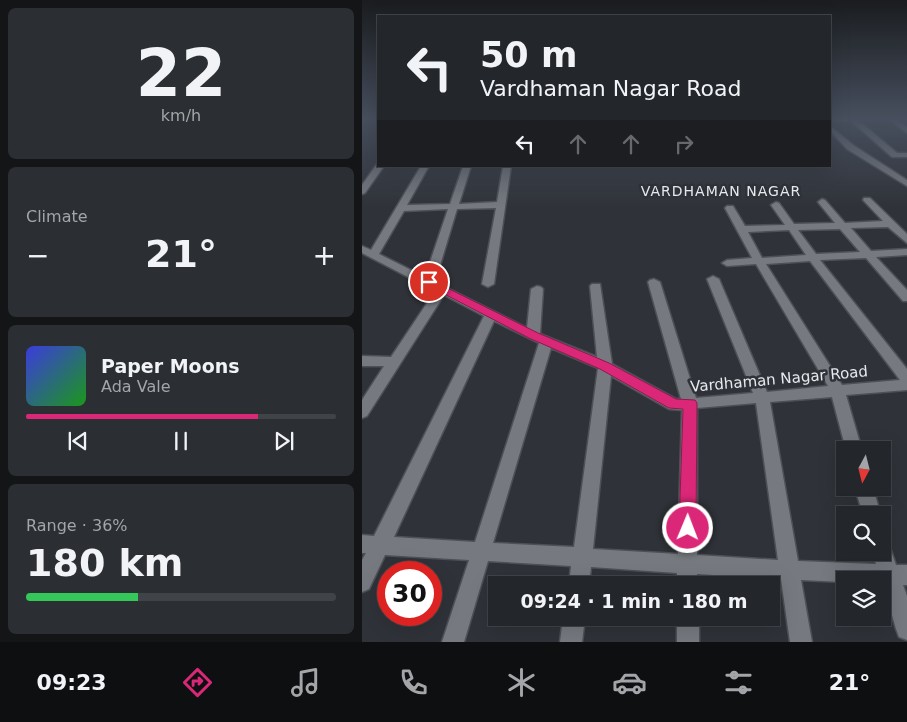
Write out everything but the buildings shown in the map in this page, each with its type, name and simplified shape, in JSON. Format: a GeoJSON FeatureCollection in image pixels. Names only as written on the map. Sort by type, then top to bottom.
{"type":"FeatureCollection","features":[{"type":"Feature","properties":{"kind":"street"},"geometry":{"type":"LineString","coordinates":[[853,148],[906,184]]}},
{"type":"Feature","properties":{"kind":"street"},"geometry":{"type":"LineString","coordinates":[[887,148],[895,155],[906,155]]}},
{"type":"Feature","properties":{"kind":"street"},"geometry":{"type":"LineString","coordinates":[[362,191],[379,167]]}},
{"type":"Feature","properties":{"kind":"street"},"geometry":{"type":"LineString","coordinates":[[367,254],[402,208],[424,167]]}},
{"type":"Feature","properties":{"kind":"street"},"geometry":{"type":"LineString","coordinates":[[429,282],[467,167]]}},
{"type":"Feature","properties":{"kind":"street"},"geometry":{"type":"LineString","coordinates":[[488,284],[507,167]]}},
{"type":"Feature","properties":{"kind":"street"},"geometry":{"type":"LineString","coordinates":[[867,200],[906,240]]}},
{"type":"Feature","properties":{"kind":"street"},"geometry":{"type":"LineString","coordinates":[[822,202],[906,298]]}},
{"type":"Feature","properties":{"kind":"street"},"geometry":{"type":"LineString","coordinates":[[402,208],[501,205]]}},
{"type":"Feature","properties":{"kind":"street"},"geometry":{"type":"LineString","coordinates":[[776,205],[813,258],[906,380]]}},
{"type":"Feature","properties":{"kind":"street"},"geometry":{"type":"LineString","coordinates":[[730,208],[759,261],[837,389],[851,441]]}},
{"type":"Feature","properties":{"kind":"street"},"geometry":{"type":"LineString","coordinates":[[741,229],[890,224]]}},
{"type":"Feature","properties":{"kind":"street"},"geometry":{"type":"LineString","coordinates":[[727,263],[906,252]]}},
{"type":"Feature","properties":{"kind":"street","name":"Vardhaman Nagar Road"},"geometry":{"type":"LineString","coordinates":[[367,254],[429,282],[540,339],[604,366],[674,404],[906,384]]}},
{"type":"Feature","properties":{"kind":"street"},"geometry":{"type":"LineString","coordinates":[[712,279],[762,397],[788,570],[801,642]]}},
{"type":"Feature","properties":{"kind":"street"},"geometry":{"type":"LineString","coordinates":[[654,282],[690,403],[687,576]]}},
{"type":"Feature","properties":{"kind":"street"},"geometry":{"type":"LineString","coordinates":[[580,576],[604,366],[596,286]]}},
{"type":"Feature","properties":{"kind":"street"},"geometry":{"type":"LineString","coordinates":[[362,412],[442,289]]}},
{"type":"Feature","properties":{"kind":"street"},"geometry":{"type":"LineString","coordinates":[[453,642],[482,551],[540,339],[537,289]]}},
{"type":"Feature","properties":{"kind":"street"},"geometry":{"type":"LineString","coordinates":[[362,582],[370,545],[491,315]]}},
{"type":"Feature","properties":{"kind":"street"},"geometry":{"type":"LineString","coordinates":[[362,361],[393,362]]}},
{"type":"Feature","properties":{"kind":"street"},"geometry":{"type":"LineString","coordinates":[[370,545],[897,575]]}},
{"type":"Feature","properties":{"kind":"street"},"geometry":{"type":"LineString","coordinates":[[888,561],[897,575],[906,629]]}},
{"type":"Feature","properties":{"kind":"street"},"geometry":{"type":"LineString","coordinates":[[571,642],[573,626]]}},
{"type":"Feature","properties":{"kind":"street"},"geometry":{"type":"LineString","coordinates":[[688,626],[688,642]]}},
{"type":"Feature","properties":{"kind":"district","name":"VARDHAMAN NAGAR"},"geometry":{"type":"Point","coordinates":[721,191]}},
{"type":"Feature","properties":{"kind":"route"},"geometry":{"type":"LineString","coordinates":[[429,282],[533,336],[604,366],[674,404],[690,403],[688,528]]}}]}
